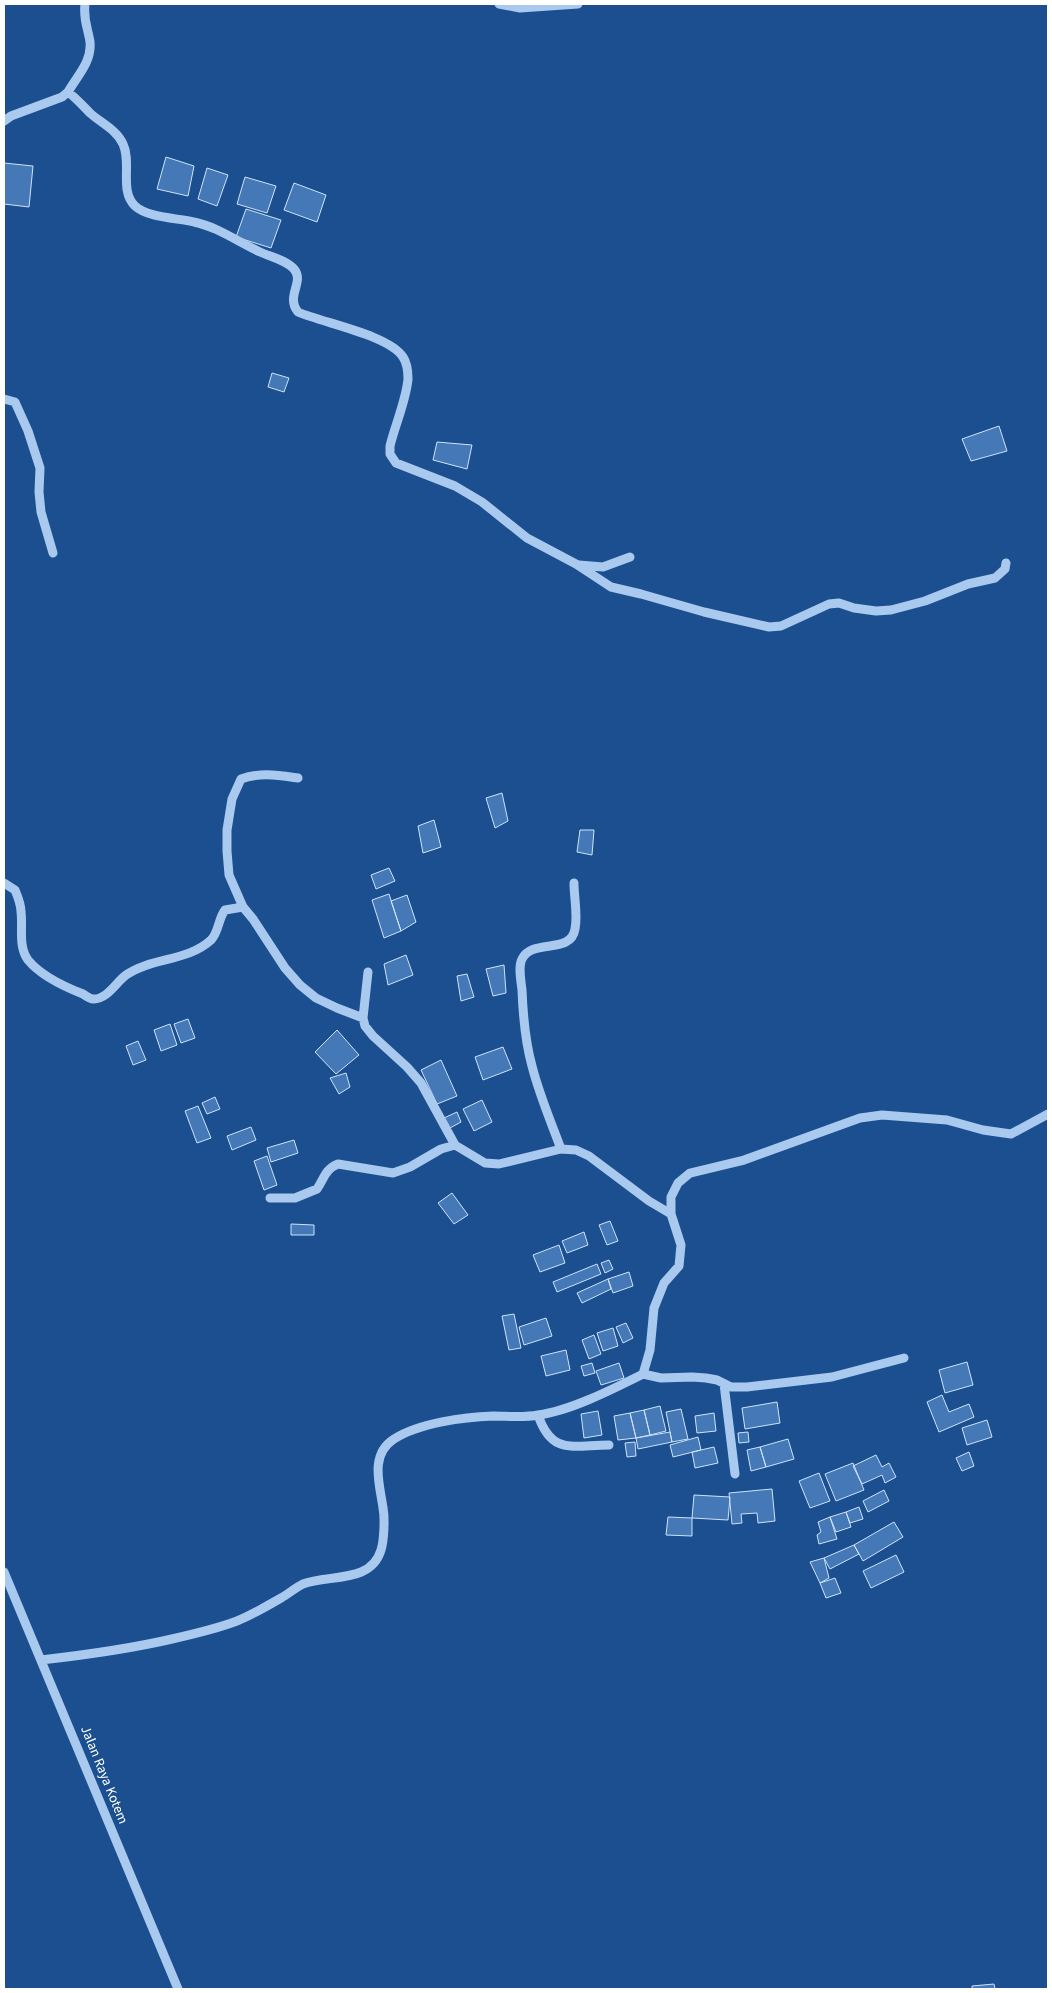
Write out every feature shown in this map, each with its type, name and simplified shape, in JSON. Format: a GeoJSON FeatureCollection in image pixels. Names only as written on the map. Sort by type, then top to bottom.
{"type":"FeatureCollection","features":[{"type":"Feature","properties":{"kind":"street"},"geometry":{"type":"LineString","coordinates":[[4,121],[11,116],[68,92],[89,57],[90,42],[83,16],[85,4]]}},
{"type":"Feature","properties":{"kind":"street"},"geometry":{"type":"LineString","coordinates":[[499,4],[520,8],[578,4]]}},
{"type":"Feature","properties":{"kind":"street"},"geometry":{"type":"LineString","coordinates":[[68,92],[117,135],[123,144],[127,160],[128,196],[137,208],[157,215],[213,227],[286,263],[294,268],[297,274],[298,280],[292,298],[298,312],[371,336],[398,351],[406,364],[408,378],[390,446],[390,454],[396,463],[417,473],[455,486],[482,502],[526,538],[576,564],[611,587],[769,627],[781,626],[829,604],[839,603],[861,609],[892,610],[926,601],[968,584],[995,578],[1005,569],[1006,563]]}},
{"type":"Feature","properties":{"kind":"street"},"geometry":{"type":"LineString","coordinates":[[4,399],[15,402],[33,444],[40,468],[39,492],[41,512],[53,553]]}},
{"type":"Feature","properties":{"kind":"street"},"geometry":{"type":"LineString","coordinates":[[576,564],[603,567],[630,557]]}},
{"type":"Feature","properties":{"kind":"street"},"geometry":{"type":"LineString","coordinates":[[298,778],[271,774],[254,775],[241,780],[232,799],[227,830],[229,875],[242,907],[253,919],[286,968],[300,985],[316,998],[363,1018]]}},
{"type":"Feature","properties":{"kind":"street"},"geometry":{"type":"LineString","coordinates":[[4,883],[15,890],[21,908],[22,947],[28,960],[60,985],[94,999],[103,997],[126,975],[136,970],[178,958],[202,946],[216,934],[220,916],[225,910],[242,907]]}},
{"type":"Feature","properties":{"kind":"street"},"geometry":{"type":"LineString","coordinates":[[561,1149],[532,1066],[524,1025],[521,970],[522,959],[528,952],[536,948],[563,944],[571,939],[575,930],[574,883]]}},
{"type":"Feature","properties":{"kind":"street"},"geometry":{"type":"LineString","coordinates":[[368,972],[363,1018],[365,1026],[421,1083],[455,1146],[485,1163],[499,1164],[561,1149],[576,1150],[589,1156],[649,1201],[672,1214]]}},
{"type":"Feature","properties":{"kind":"street"},"geometry":{"type":"LineString","coordinates":[[643,1374],[650,1350],[654,1308],[664,1283],[678,1266],[681,1245],[672,1214],[671,1197],[678,1183],[690,1173],[744,1160],[860,1118],[882,1115],[947,1120],[983,1130],[1011,1134],[1048,1114]]}},
{"type":"Feature","properties":{"kind":"street"},"geometry":{"type":"LineString","coordinates":[[270,1198],[295,1198],[317,1189],[322,1183],[324,1174],[332,1166],[338,1164],[393,1173],[410,1167],[441,1149],[455,1146]]}},
{"type":"Feature","properties":{"kind":"street"},"geometry":{"type":"LineString","coordinates":[[41,1660],[88,1655],[154,1643],[219,1628],[263,1608],[302,1585],[317,1580],[351,1576],[371,1567],[381,1549],[384,1510],[378,1482],[378,1463],[384,1448],[392,1440],[405,1433],[458,1420],[490,1416],[538,1416],[577,1404],[643,1374],[661,1378],[706,1378],[717,1380],[731,1388],[832,1377],[904,1358]]}},
{"type":"Feature","properties":{"kind":"street"},"geometry":{"type":"LineString","coordinates":[[724,1384],[735,1474]]}},
{"type":"Feature","properties":{"kind":"street"},"geometry":{"type":"LineString","coordinates":[[538,1416],[547,1436],[553,1442],[562,1445],[610,1445]]}},
{"type":"Feature","properties":{"kind":"street","name":"Jalan Raya Kotem"},"geometry":{"type":"LineString","coordinates":[[4,1572],[178,1989]]}},
{"type":"Feature","properties":{"kind":"building"},"geometry":{"type":"Polygon","coordinates":[[[166,157],[194,166],[188,196],[157,189],[166,157]]]}},
{"type":"Feature","properties":{"kind":"building"},"geometry":{"type":"Polygon","coordinates":[[[4,163],[33,166],[29,207],[4,204],[4,163]]]}},
{"type":"Feature","properties":{"kind":"building"},"geometry":{"type":"Polygon","coordinates":[[[207,168],[228,175],[217,206],[198,199],[207,168]]]}},
{"type":"Feature","properties":{"kind":"building"},"geometry":{"type":"Polygon","coordinates":[[[245,177],[276,186],[267,213],[237,204],[245,177]]]}},
{"type":"Feature","properties":{"kind":"building"},"geometry":{"type":"Polygon","coordinates":[[[294,183],[326,195],[317,222],[284,210],[294,183]]]}},
{"type":"Feature","properties":{"kind":"building"},"geometry":{"type":"Polygon","coordinates":[[[246,209],[281,220],[271,248],[236,237],[246,209]]]}},
{"type":"Feature","properties":{"kind":"building"},"geometry":{"type":"Polygon","coordinates":[[[272,373],[289,378],[284,392],[268,387],[272,373]]]}},
{"type":"Feature","properties":{"kind":"building"},"geometry":{"type":"Polygon","coordinates":[[[999,426],[1007,451],[971,461],[962,439],[999,426]]]}},
{"type":"Feature","properties":{"kind":"building"},"geometry":{"type":"Polygon","coordinates":[[[437,442],[472,445],[467,469],[433,460],[437,442]]]}},
{"type":"Feature","properties":{"kind":"building"},"geometry":{"type":"Polygon","coordinates":[[[502,793],[508,821],[495,828],[486,798],[502,793]]]}},
{"type":"Feature","properties":{"kind":"building"},"geometry":{"type":"Polygon","coordinates":[[[434,820],[441,847],[423,853],[418,826],[434,820]]]}},
{"type":"Feature","properties":{"kind":"building"},"geometry":{"type":"Polygon","coordinates":[[[580,830],[594,830],[592,855],[577,852],[580,830]]]}},
{"type":"Feature","properties":{"kind":"building"},"geometry":{"type":"Polygon","coordinates":[[[389,868],[395,881],[376,889],[371,875],[389,868]]]}},
{"type":"Feature","properties":{"kind":"building"},"geometry":{"type":"Polygon","coordinates":[[[389,894],[401,931],[384,938],[372,900],[389,894]]]}},
{"type":"Feature","properties":{"kind":"building"},"geometry":{"type":"Polygon","coordinates":[[[407,895],[416,922],[401,931],[391,901],[407,895]]]}},
{"type":"Feature","properties":{"kind":"building"},"geometry":{"type":"Polygon","coordinates":[[[406,955],[413,975],[388,985],[384,964],[406,955]]]}},
{"type":"Feature","properties":{"kind":"building"},"geometry":{"type":"Polygon","coordinates":[[[504,965],[506,993],[493,996],[486,969],[504,965]]]}},
{"type":"Feature","properties":{"kind":"building"},"geometry":{"type":"Polygon","coordinates":[[[467,974],[474,997],[461,1001],[457,976],[467,974]]]}},
{"type":"Feature","properties":{"kind":"building"},"geometry":{"type":"Polygon","coordinates":[[[188,1019],[195,1038],[181,1043],[174,1024],[188,1019]]]}},
{"type":"Feature","properties":{"kind":"building"},"geometry":{"type":"Polygon","coordinates":[[[170,1024],[177,1045],[161,1051],[154,1030],[170,1024]]]}},
{"type":"Feature","properties":{"kind":"building"},"geometry":{"type":"Polygon","coordinates":[[[337,1030],[359,1055],[336,1074],[315,1052],[337,1030]]]}},
{"type":"Feature","properties":{"kind":"building"},"geometry":{"type":"Polygon","coordinates":[[[138,1041],[146,1060],[133,1065],[126,1046],[138,1041]]]}},
{"type":"Feature","properties":{"kind":"building"},"geometry":{"type":"Polygon","coordinates":[[[503,1047],[512,1069],[483,1080],[475,1057],[503,1047]]]}},
{"type":"Feature","properties":{"kind":"building"},"geometry":{"type":"Polygon","coordinates":[[[441,1060],[457,1096],[437,1104],[421,1070],[441,1060]]]}},
{"type":"Feature","properties":{"kind":"building"},"geometry":{"type":"Polygon","coordinates":[[[346,1073],[350,1087],[339,1094],[330,1078],[346,1073]]]}},
{"type":"Feature","properties":{"kind":"building"},"geometry":{"type":"Polygon","coordinates":[[[215,1097],[220,1109],[207,1114],[202,1103],[215,1097]]]}},
{"type":"Feature","properties":{"kind":"building"},"geometry":{"type":"Polygon","coordinates":[[[482,1100],[492,1122],[474,1131],[463,1109],[482,1100]]]}},
{"type":"Feature","properties":{"kind":"building"},"geometry":{"type":"Polygon","coordinates":[[[198,1106],[211,1138],[197,1143],[185,1111],[198,1106]]]}},
{"type":"Feature","properties":{"kind":"building"},"geometry":{"type":"Polygon","coordinates":[[[457,1112],[461,1122],[450,1128],[444,1118],[457,1112]]]}},
{"type":"Feature","properties":{"kind":"building"},"geometry":{"type":"Polygon","coordinates":[[[251,1127],[256,1140],[232,1150],[227,1136],[251,1127]]]}},
{"type":"Feature","properties":{"kind":"building"},"geometry":{"type":"Polygon","coordinates":[[[294,1140],[298,1153],[271,1162],[267,1148],[294,1140]]]}},
{"type":"Feature","properties":{"kind":"building"},"geometry":{"type":"Polygon","coordinates":[[[267,1156],[277,1185],[264,1190],[254,1161],[267,1156]]]}},
{"type":"Feature","properties":{"kind":"building"},"geometry":{"type":"Polygon","coordinates":[[[452,1193],[468,1215],[454,1224],[438,1203],[452,1193]]]}},
{"type":"Feature","properties":{"kind":"building"},"geometry":{"type":"Polygon","coordinates":[[[610,1221],[618,1241],[607,1245],[599,1225],[610,1221]]]}},
{"type":"Feature","properties":{"kind":"building"},"geometry":{"type":"Polygon","coordinates":[[[291,1224],[314,1225],[314,1235],[291,1235],[291,1224]]]}},
{"type":"Feature","properties":{"kind":"building"},"geometry":{"type":"Polygon","coordinates":[[[584,1232],[588,1245],[567,1253],[562,1241],[584,1232]]]}},
{"type":"Feature","properties":{"kind":"building"},"geometry":{"type":"Polygon","coordinates":[[[559,1245],[565,1263],[540,1272],[533,1255],[559,1245]]]}},
{"type":"Feature","properties":{"kind":"building"},"geometry":{"type":"Polygon","coordinates":[[[609,1260],[613,1269],[605,1273],[601,1263],[609,1260]]]}},
{"type":"Feature","properties":{"kind":"building"},"geometry":{"type":"Polygon","coordinates":[[[597,1264],[601,1274],[557,1292],[553,1282],[597,1264]]]}},
{"type":"Feature","properties":{"kind":"building"},"geometry":{"type":"Polygon","coordinates":[[[629,1272],[633,1286],[613,1293],[608,1279],[629,1272]]]}},
{"type":"Feature","properties":{"kind":"building"},"geometry":{"type":"Polygon","coordinates":[[[608,1279],[611,1289],[582,1303],[577,1293],[608,1279]]]}},
{"type":"Feature","properties":{"kind":"building"},"geometry":{"type":"Polygon","coordinates":[[[514,1314],[521,1348],[509,1350],[502,1316],[514,1314]]]}},
{"type":"Feature","properties":{"kind":"building"},"geometry":{"type":"Polygon","coordinates":[[[546,1318],[552,1336],[524,1345],[519,1327],[546,1318]]]}},
{"type":"Feature","properties":{"kind":"building"},"geometry":{"type":"Polygon","coordinates":[[[626,1323],[633,1338],[623,1343],[616,1327],[626,1323]]]}},
{"type":"Feature","properties":{"kind":"building"},"geometry":{"type":"Polygon","coordinates":[[[613,1328],[618,1346],[603,1351],[597,1333],[613,1328]]]}},
{"type":"Feature","properties":{"kind":"building"},"geometry":{"type":"Polygon","coordinates":[[[594,1335],[601,1354],[589,1359],[582,1340],[594,1335]]]}},
{"type":"Feature","properties":{"kind":"building"},"geometry":{"type":"Polygon","coordinates":[[[566,1350],[570,1370],[546,1376],[541,1356],[566,1350]]]}},
{"type":"Feature","properties":{"kind":"building"},"geometry":{"type":"Polygon","coordinates":[[[967,1362],[973,1385],[945,1393],[939,1370],[967,1362]]]}},
{"type":"Feature","properties":{"kind":"building"},"geometry":{"type":"Polygon","coordinates":[[[592,1363],[595,1373],[584,1376],[581,1366],[592,1363]]]}},
{"type":"Feature","properties":{"kind":"building"},"geometry":{"type":"Polygon","coordinates":[[[619,1363],[624,1378],[601,1385],[596,1371],[619,1363]]]}},
{"type":"Feature","properties":{"kind":"building"},"geometry":{"type":"Polygon","coordinates":[[[942,1395],[949,1412],[969,1404],[974,1417],[939,1432],[927,1402],[942,1395]]]}},
{"type":"Feature","properties":{"kind":"building"},"geometry":{"type":"Polygon","coordinates":[[[777,1402],[780,1423],[745,1429],[742,1408],[777,1402]]]}},
{"type":"Feature","properties":{"kind":"building"},"geometry":{"type":"Polygon","coordinates":[[[660,1406],[666,1431],[650,1435],[644,1410],[660,1406]]]}},
{"type":"Feature","properties":{"kind":"building"},"geometry":{"type":"Polygon","coordinates":[[[681,1409],[688,1439],[672,1442],[666,1412],[681,1409]]]}},
{"type":"Feature","properties":{"kind":"building"},"geometry":{"type":"Polygon","coordinates":[[[644,1410],[650,1435],[636,1438],[630,1413],[644,1410]]]}},
{"type":"Feature","properties":{"kind":"building"},"geometry":{"type":"Polygon","coordinates":[[[598,1411],[602,1435],[584,1438],[581,1414],[598,1411]]]}},
{"type":"Feature","properties":{"kind":"building"},"geometry":{"type":"Polygon","coordinates":[[[630,1413],[636,1438],[618,1440],[614,1416],[630,1413]]]}},
{"type":"Feature","properties":{"kind":"building"},"geometry":{"type":"Polygon","coordinates":[[[714,1413],[716,1431],[697,1433],[695,1416],[714,1413]]]}},
{"type":"Feature","properties":{"kind":"building"},"geometry":{"type":"Polygon","coordinates":[[[987,1420],[992,1437],[967,1445],[962,1428],[987,1420]]]}},
{"type":"Feature","properties":{"kind":"building"},"geometry":{"type":"Polygon","coordinates":[[[670,1432],[672,1442],[638,1449],[636,1438],[670,1432]]]}},
{"type":"Feature","properties":{"kind":"building"},"geometry":{"type":"Polygon","coordinates":[[[748,1432],[749,1442],[739,1443],[738,1433],[748,1432]]]}},
{"type":"Feature","properties":{"kind":"building"},"geometry":{"type":"Polygon","coordinates":[[[698,1437],[701,1450],[673,1457],[670,1445],[698,1437]]]}},
{"type":"Feature","properties":{"kind":"building"},"geometry":{"type":"Polygon","coordinates":[[[788,1439],[794,1459],[766,1467],[760,1447],[788,1439]]]}},
{"type":"Feature","properties":{"kind":"building"},"geometry":{"type":"Polygon","coordinates":[[[635,1442],[636,1456],[627,1457],[625,1443],[635,1442]]]}},
{"type":"Feature","properties":{"kind":"building"},"geometry":{"type":"Polygon","coordinates":[[[714,1447],[718,1463],[695,1468],[692,1452],[714,1447]]]}},
{"type":"Feature","properties":{"kind":"building"},"geometry":{"type":"Polygon","coordinates":[[[760,1447],[766,1467],[751,1471],[747,1450],[760,1447]]]}},
{"type":"Feature","properties":{"kind":"building"},"geometry":{"type":"Polygon","coordinates":[[[969,1452],[974,1466],[962,1471],[956,1458],[969,1452]]]}},
{"type":"Feature","properties":{"kind":"building"},"geometry":{"type":"Polygon","coordinates":[[[876,1455],[882,1467],[889,1463],[896,1477],[885,1483],[882,1475],[862,1484],[853,1466],[876,1455]]]}},
{"type":"Feature","properties":{"kind":"building"},"geometry":{"type":"Polygon","coordinates":[[[853,1463],[864,1490],[836,1501],[825,1474],[853,1463]]]}},
{"type":"Feature","properties":{"kind":"building"},"geometry":{"type":"Polygon","coordinates":[[[819,1473],[830,1501],[810,1508],[799,1481],[819,1473]]]}},
{"type":"Feature","properties":{"kind":"building"},"geometry":{"type":"Polygon","coordinates":[[[772,1489],[775,1521],[758,1523],[757,1513],[741,1514],[742,1523],[732,1524],[729,1493],[772,1489]]]}},
{"type":"Feature","properties":{"kind":"building"},"geometry":{"type":"Polygon","coordinates":[[[884,1490],[889,1501],[868,1512],[863,1501],[884,1490]]]}},
{"type":"Feature","properties":{"kind":"building"},"geometry":{"type":"Polygon","coordinates":[[[694,1495],[730,1497],[728,1520],[692,1518],[694,1495]]]}},
{"type":"Feature","properties":{"kind":"building"},"geometry":{"type":"Polygon","coordinates":[[[859,1507],[863,1519],[850,1523],[846,1512],[859,1507]]]}},
{"type":"Feature","properties":{"kind":"building"},"geometry":{"type":"Polygon","coordinates":[[[846,1512],[851,1527],[836,1532],[830,1517],[846,1512]]]}},
{"type":"Feature","properties":{"kind":"building"},"geometry":{"type":"Polygon","coordinates":[[[668,1517],[692,1518],[692,1536],[666,1535],[668,1517]]]}},
{"type":"Feature","properties":{"kind":"building"},"geometry":{"type":"Polygon","coordinates":[[[830,1517],[837,1539],[819,1544],[817,1535],[821,1532],[818,1522],[830,1517]]]}},
{"type":"Feature","properties":{"kind":"building"},"geometry":{"type":"Polygon","coordinates":[[[894,1522],[903,1537],[863,1561],[854,1545],[894,1522]]]}},
{"type":"Feature","properties":{"kind":"building"},"geometry":{"type":"Polygon","coordinates":[[[854,1545],[859,1554],[830,1569],[824,1558],[854,1545]]]}},
{"type":"Feature","properties":{"kind":"building"},"geometry":{"type":"Polygon","coordinates":[[[896,1555],[904,1572],[871,1588],[863,1571],[896,1555]]]}},
{"type":"Feature","properties":{"kind":"building"},"geometry":{"type":"Polygon","coordinates":[[[824,1558],[829,1578],[820,1583],[810,1562],[824,1558]]]}},
{"type":"Feature","properties":{"kind":"building"},"geometry":{"type":"Polygon","coordinates":[[[835,1578],[841,1593],[826,1598],[820,1583],[835,1578]]]}},
{"type":"Feature","properties":{"kind":"building"},"geometry":{"type":"Polygon","coordinates":[[[994,1984],[995,1989],[972,1989],[972,1986],[994,1984]]]}}]}
